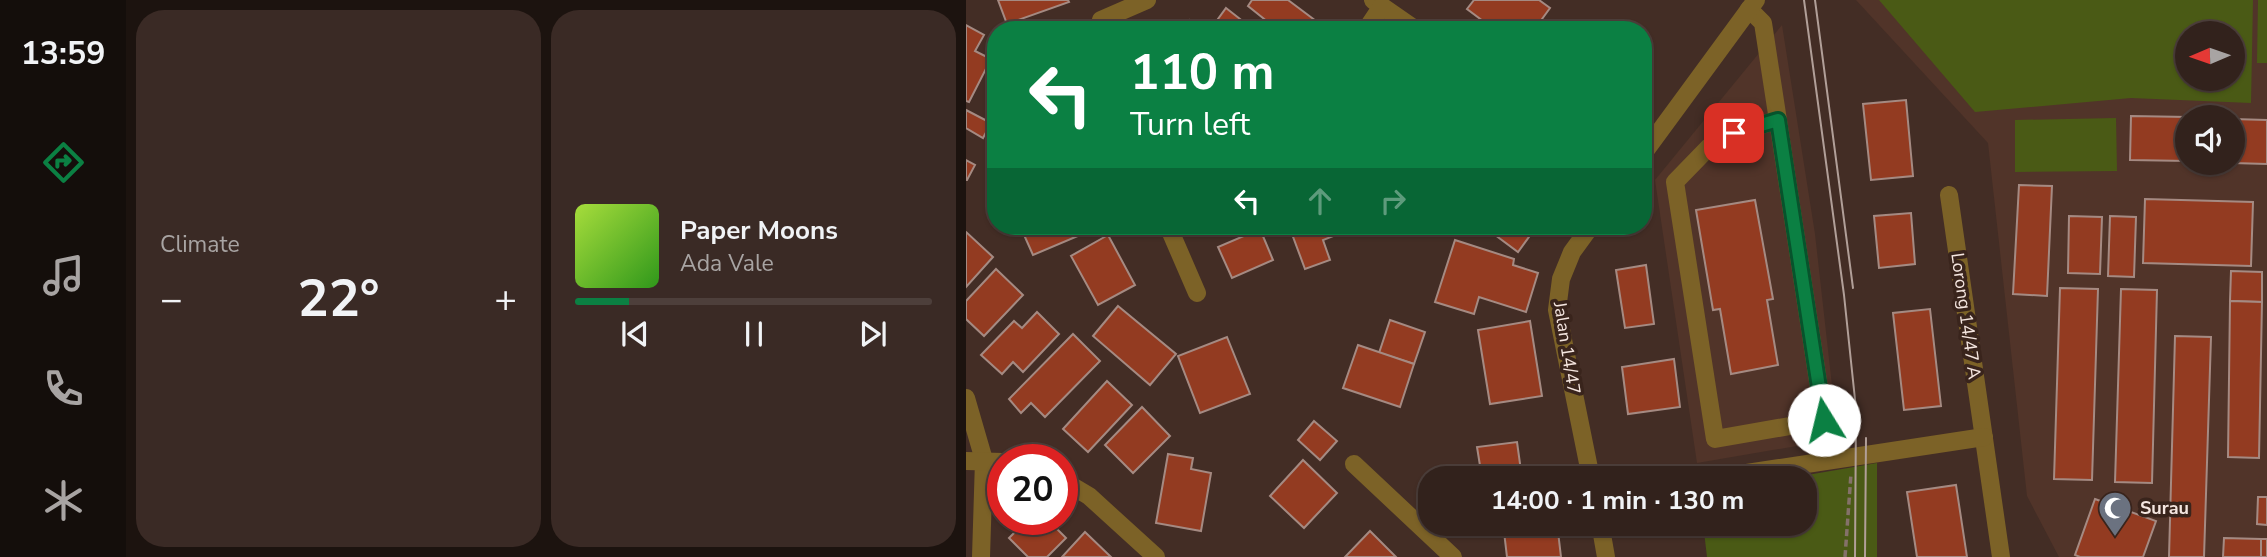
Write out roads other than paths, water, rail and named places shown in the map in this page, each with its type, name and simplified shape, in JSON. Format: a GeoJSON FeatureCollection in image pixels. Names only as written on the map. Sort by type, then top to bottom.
{"type":"FeatureCollection","features":[{"type":"Feature","properties":{"kind":"street"},"geometry":{"type":"LineString","coordinates":[[1101,21],[1147,0]]}},
{"type":"Feature","properties":{"kind":"street"},"geometry":{"type":"LineString","coordinates":[[1370,21],[1378,3],[1403,21]]}},
{"type":"Feature","properties":{"kind":"street"},"geometry":{"type":"LineString","coordinates":[[1652,142],[1752,5],[1763,23],[1778,120],[1824,420],[1715,439],[1675,183],[1709,147],[1734,133],[1778,120]]}},
{"type":"Feature","properties":{"kind":"street","name":"Lorong 14/47 A"},"geometry":{"type":"LineString","coordinates":[[1949,195],[2001,557]]}},
{"type":"Feature","properties":{"kind":"street"},"geometry":{"type":"LineString","coordinates":[[1172,235],[1196,293]]}},
{"type":"Feature","properties":{"kind":"street","name":"Jalan 14/47"},"geometry":{"type":"LineString","coordinates":[[1584,235],[1572,252],[1561,279],[1558,310],[1589,466]]}},
{"type":"Feature","properties":{"kind":"street"},"geometry":{"type":"LineString","coordinates":[[966,398],[975,460],[981,557]]}},
{"type":"Feature","properties":{"kind":"street"},"geometry":{"type":"LineString","coordinates":[[1797,466],[1983,437]]}},
{"type":"Feature","properties":{"kind":"street"},"geometry":{"type":"LineString","coordinates":[[1354,464],[1453,557]]}},
{"type":"Feature","properties":{"kind":"street"},"geometry":{"type":"LineString","coordinates":[[1078,490],[1156,557]]}},
{"type":"Feature","properties":{"kind":"street"},"geometry":{"type":"LineString","coordinates":[[1602,536],[1606,557]]}},
{"type":"Feature","properties":{"kind":"tram line"},"geometry":{"type":"LineString","coordinates":[[1804,0],[1844,295],[1856,409],[1855,557]]}},
{"type":"Feature","properties":{"kind":"tram line"},"geometry":{"type":"LineString","coordinates":[[1815,0],[1853,288]]}},
{"type":"Feature","properties":{"kind":"tram line"},"geometry":{"type":"LineString","coordinates":[[1865,557],[1866,438]]}},
{"type":"Feature","properties":{"kind":"place","name":"Surau"},"geometry":{"type":"Point","coordinates":[2115,538]}}]}
